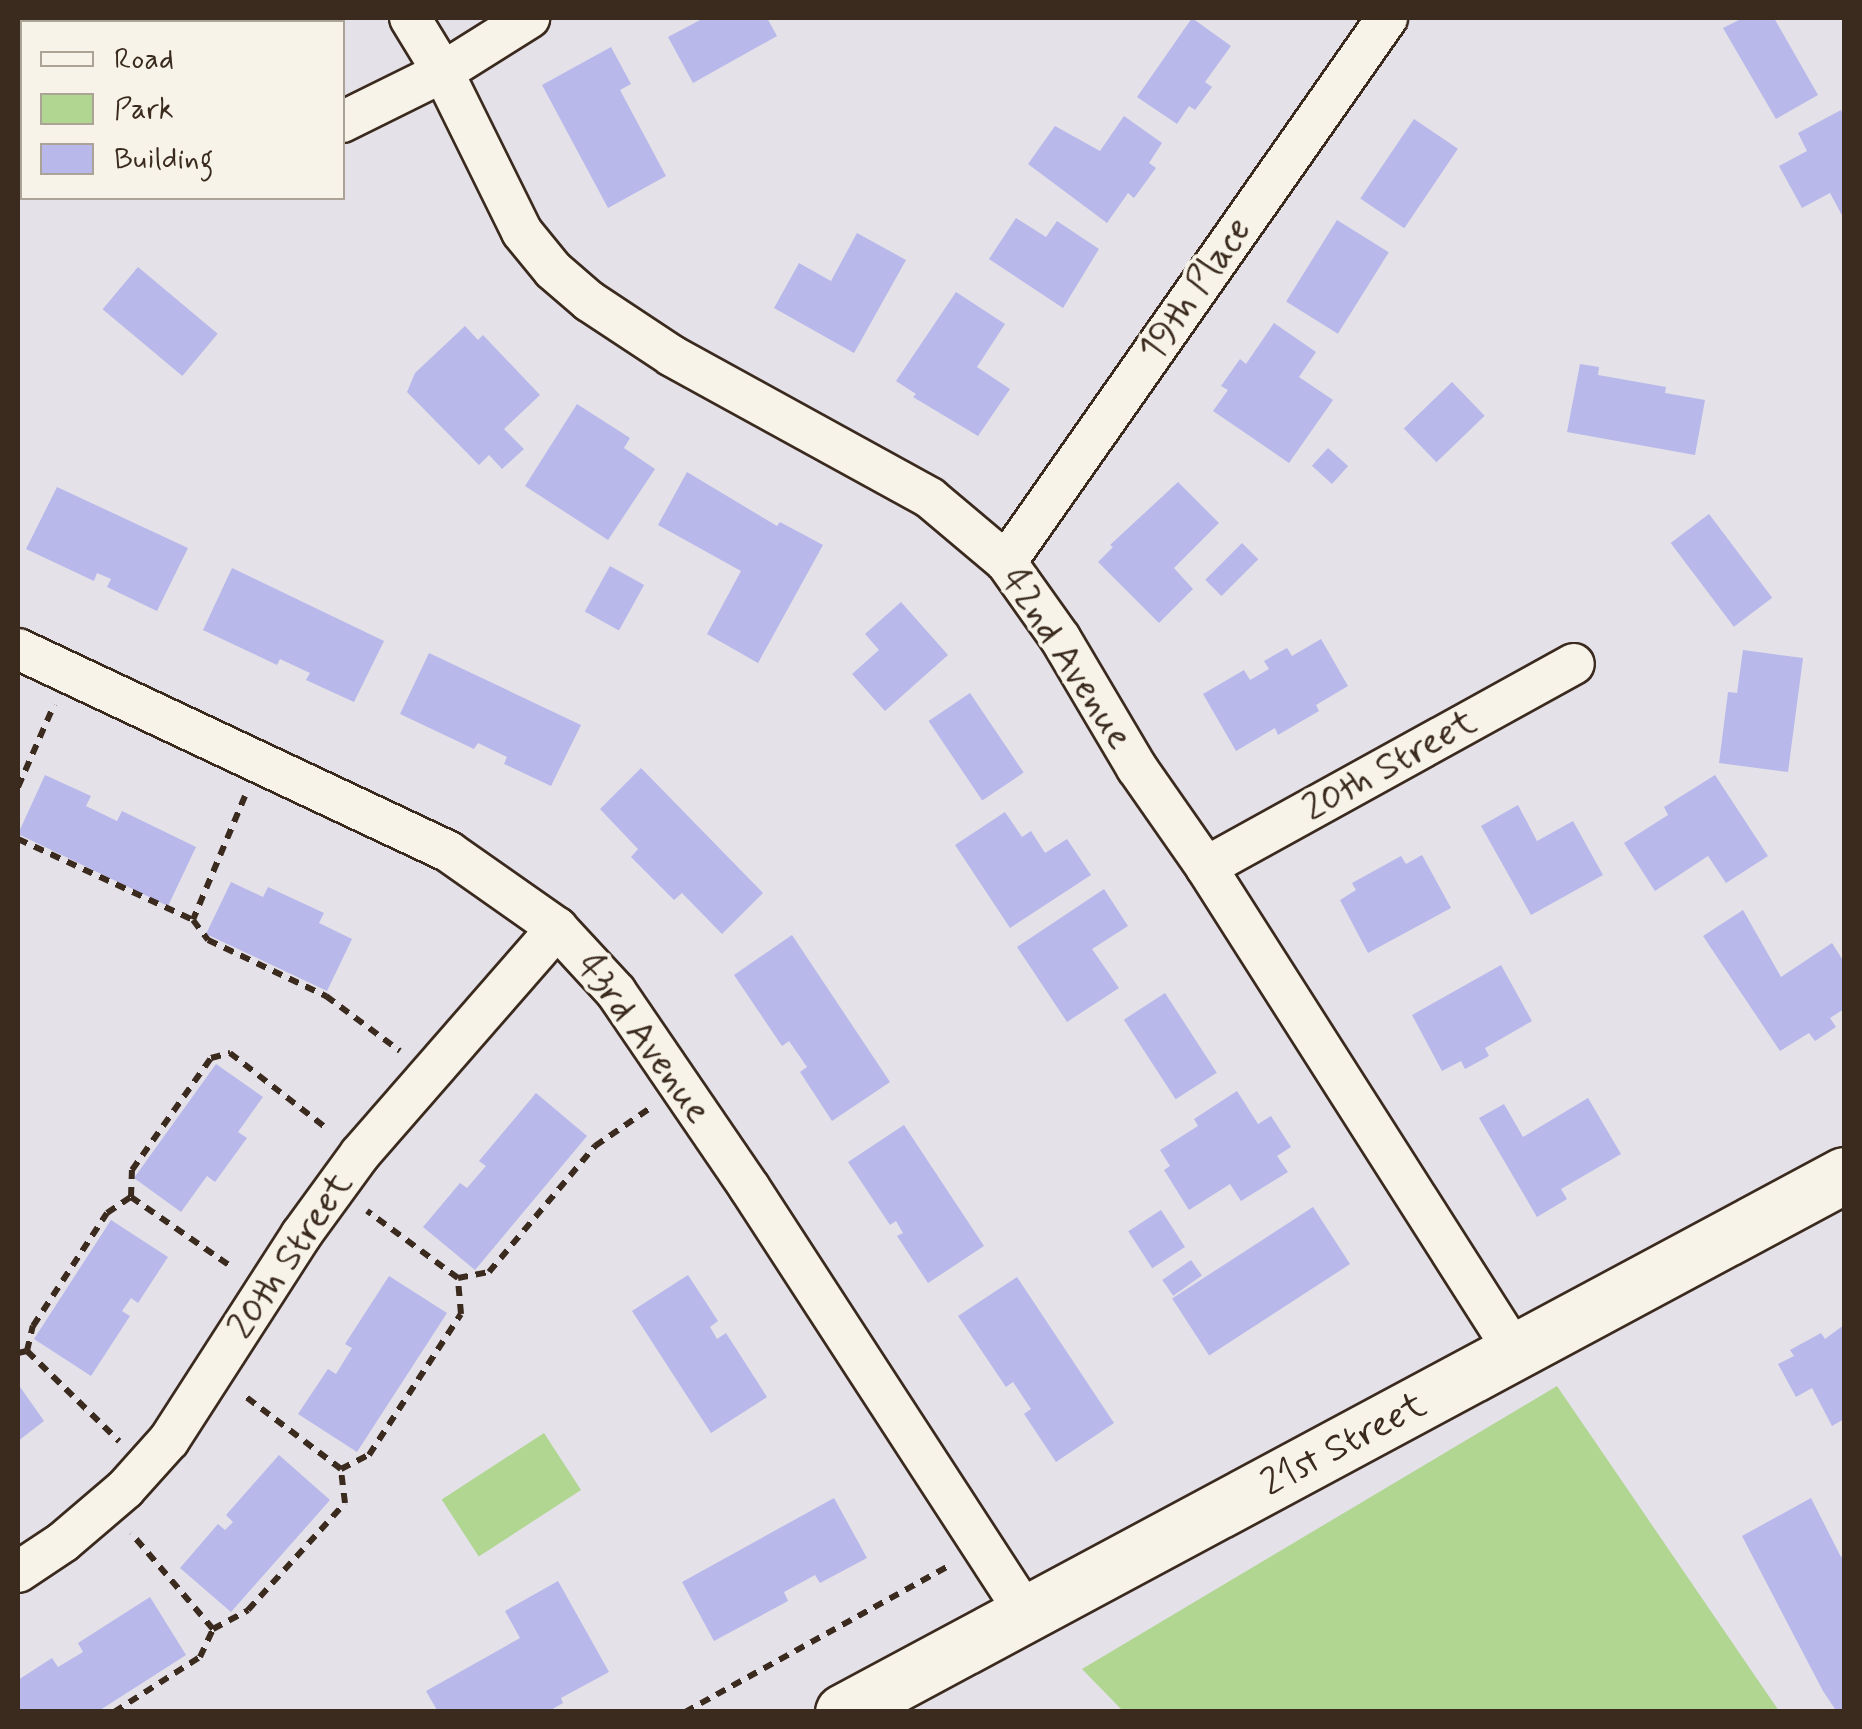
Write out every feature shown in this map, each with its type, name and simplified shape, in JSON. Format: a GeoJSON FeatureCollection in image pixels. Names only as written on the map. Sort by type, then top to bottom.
{"type":"FeatureCollection","features":[{"type":"Feature","properties":{"kind":"street","name":"42nd Avenue"},"geometry":{"type":"LineString","coordinates":[[410,18],[442,72],[522,232],[553,270],[589,301],[672,356],[930,498],[1006,562],[1060,638],[1137,768],[1206,867],[1515,1352]]}},
{"type":"Feature","properties":{"kind":"street"},"geometry":{"type":"LineString","coordinates":[[345,120],[442,72],[529,18]]}},
{"type":"Feature","properties":{"kind":"street","name":"19th Place"},"geometry":{"type":"LineString","coordinates":[[1006,562],[1387,18]]}},
{"type":"Feature","properties":{"kind":"street","name":"43rd Avenue"},"geometry":{"type":"LineString","coordinates":[[18,649],[450,852],[556,928],[616,992],[1025,1612]]}},
{"type":"Feature","properties":{"kind":"street","name":"20th Street"},"geometry":{"type":"LineString","coordinates":[[1206,867],[1574,664]]}},
{"type":"Feature","properties":{"kind":"street","name":"20th Street"},"geometry":{"type":"LineString","coordinates":[[18,1572],[63,1542],[169,1440],[360,1154],[556,928]]}},
{"type":"Feature","properties":{"kind":"street","name":"21st Street"},"geometry":{"type":"LineString","coordinates":[[843,1712],[1844,1175]]}},
{"type":"Feature","properties":{"kind":"path"},"geometry":{"type":"LineString","coordinates":[[193,920],[261,762]]}},
{"type":"Feature","properties":{"kind":"path"},"geometry":{"type":"LineString","coordinates":[[18,839],[193,920],[208,940],[326,996],[429,1072]]}},
{"type":"Feature","properties":{"kind":"path"},"geometry":{"type":"LineString","coordinates":[[132,1197],[132,1170],[212,1058],[230,1054],[360,1154]]}},
{"type":"Feature","properties":{"kind":"path"},"geometry":{"type":"LineString","coordinates":[[362,1207],[458,1278],[489,1272],[595,1146],[681,1087]]}},
{"type":"Feature","properties":{"kind":"path"},"geometry":{"type":"LineString","coordinates":[[132,1197],[266,1291]]}},
{"type":"Feature","properties":{"kind":"path"},"geometry":{"type":"LineString","coordinates":[[27,1350],[32,1326],[107,1212],[132,1197]]}},
{"type":"Feature","properties":{"kind":"path"},"geometry":{"type":"LineString","coordinates":[[341,1469],[369,1456],[461,1314],[458,1278]]}},
{"type":"Feature","properties":{"kind":"path"},"geometry":{"type":"LineString","coordinates":[[18,1352],[27,1350]]}},
{"type":"Feature","properties":{"kind":"path"},"geometry":{"type":"LineString","coordinates":[[27,1350],[145,1467]]}},
{"type":"Feature","properties":{"kind":"path"},"geometry":{"type":"LineString","coordinates":[[114,1712],[200,1657],[213,1629],[248,1610],[345,1503],[341,1469],[242,1394]]}},
{"type":"Feature","properties":{"kind":"path"},"geometry":{"type":"LineString","coordinates":[[127,1528],[213,1629]]}},
{"type":"Feature","properties":{"kind":"path"},"geometry":{"type":"LineString","coordinates":[[686,1712],[948,1566],[990,1562]]}},
{"type":"Feature","properties":{"kind":"green space"},"geometry":{"type":"Polygon","coordinates":[[[1557,1386],[1779,1711],[1123,1711],[1082,1669],[1557,1386]]]}},
{"type":"Feature","properties":{"kind":"green space"},"geometry":{"type":"Polygon","coordinates":[[[544,1433],[581,1490],[479,1556],[442,1499],[544,1433]]]}},
{"type":"Feature","properties":{"kind":"building"},"geometry":{"type":"Polygon","coordinates":[[[212,18],[289,18],[289,20],[212,18]]]}},
{"type":"Feature","properties":{"kind":"building"},"geometry":{"type":"Polygon","coordinates":[[[704,18],[767,18],[777,36],[693,83],[668,37],[704,18]]]}},
{"type":"Feature","properties":{"kind":"building"},"geometry":{"type":"Polygon","coordinates":[[[1192,18],[1231,46],[1205,82],[1212,87],[1195,110],[1189,106],[1177,124],[1137,97],[1192,18]]]}},
{"type":"Feature","properties":{"kind":"building"},"geometry":{"type":"Polygon","coordinates":[[[1743,18],[1774,18],[1818,95],[1776,119],[1723,28],[1743,18]]]}},
{"type":"Feature","properties":{"kind":"building"},"geometry":{"type":"Polygon","coordinates":[[[611,47],[631,84],[620,90],[666,176],[608,208],[542,85],[611,47]]]}},
{"type":"Feature","properties":{"kind":"building"},"geometry":{"type":"Polygon","coordinates":[[[1841,110],[1844,219],[1830,193],[1802,208],[1779,166],[1807,151],[1798,133],[1841,110]]]}},
{"type":"Feature","properties":{"kind":"building"},"geometry":{"type":"Polygon","coordinates":[[[1124,116],[1162,143],[1149,163],[1156,168],[1134,198],[1128,193],[1107,223],[1028,164],[1055,126],[1100,151],[1124,116]]]}},
{"type":"Feature","properties":{"kind":"building"},"geometry":{"type":"Polygon","coordinates":[[[1414,119],[1458,149],[1404,228],[1360,199],[1414,119]]]}},
{"type":"Feature","properties":{"kind":"building"},"geometry":{"type":"Polygon","coordinates":[[[1016,218],[1046,237],[1057,221],[1099,249],[1063,308],[989,259],[1016,218]]]}},
{"type":"Feature","properties":{"kind":"building"},"geometry":{"type":"Polygon","coordinates":[[[1337,220],[1389,252],[1338,334],[1286,301],[1337,220]]]}},
{"type":"Feature","properties":{"kind":"building"},"geometry":{"type":"Polygon","coordinates":[[[857,233],[906,260],[854,353],[774,308],[799,263],[831,281],[857,233]]]}},
{"type":"Feature","properties":{"kind":"building"},"geometry":{"type":"Polygon","coordinates":[[[138,267],[218,334],[182,376],[103,309],[138,267]]]}},
{"type":"Feature","properties":{"kind":"building"},"geometry":{"type":"Polygon","coordinates":[[[956,292],[1005,324],[977,367],[1010,389],[978,436],[913,397],[916,394],[896,381],[956,292]]]}},
{"type":"Feature","properties":{"kind":"building"},"geometry":{"type":"Polygon","coordinates":[[[1274,323],[1316,352],[1299,377],[1333,400],[1289,463],[1213,411],[1228,390],[1221,386],[1240,359],[1246,364],[1274,323]]]}},
{"type":"Feature","properties":{"kind":"building"},"geometry":{"type":"Polygon","coordinates":[[[465,326],[478,340],[483,335],[540,395],[504,429],[524,449],[502,469],[489,455],[479,465],[407,392],[415,373],[465,326]]]}},
{"type":"Feature","properties":{"kind":"building"},"geometry":{"type":"Polygon","coordinates":[[[1580,364],[1599,367],[1598,375],[1666,387],[1665,393],[1705,400],[1695,455],[1567,432],[1580,364]]]}},
{"type":"Feature","properties":{"kind":"building"},"geometry":{"type":"Polygon","coordinates":[[[1452,382],[1485,416],[1436,462],[1404,429],[1452,382]]]}},
{"type":"Feature","properties":{"kind":"building"},"geometry":{"type":"Polygon","coordinates":[[[577,404],[630,438],[624,448],[655,469],[608,540],[525,486],[577,404]]]}},
{"type":"Feature","properties":{"kind":"building"},"geometry":{"type":"Polygon","coordinates":[[[1328,448],[1348,466],[1332,484],[1312,466],[1328,448]]]}},
{"type":"Feature","properties":{"kind":"building"},"geometry":{"type":"Polygon","coordinates":[[[687,472],[777,526],[780,522],[823,545],[758,663],[707,634],[741,571],[658,525],[687,472]]]}},
{"type":"Feature","properties":{"kind":"building"},"geometry":{"type":"Polygon","coordinates":[[[1178,482],[1219,523],[1174,568],[1193,589],[1159,623],[1098,562],[1113,547],[1110,545],[1178,482]]]}},
{"type":"Feature","properties":{"kind":"building"},"geometry":{"type":"Polygon","coordinates":[[[57,487],[188,548],[157,611],[107,587],[111,579],[97,573],[94,581],[26,549],[57,487]]]}},
{"type":"Feature","properties":{"kind":"building"},"geometry":{"type":"Polygon","coordinates":[[[1709,514],[1772,598],[1734,627],[1671,543],[1709,514]]]}},
{"type":"Feature","properties":{"kind":"building"},"geometry":{"type":"Polygon","coordinates":[[[1242,543],[1258,559],[1221,596],[1205,580],[1242,543]]]}},
{"type":"Feature","properties":{"kind":"building"},"geometry":{"type":"Polygon","coordinates":[[[610,566],[644,585],[619,630],[585,611],[610,566]]]}},
{"type":"Feature","properties":{"kind":"building"},"geometry":{"type":"Polygon","coordinates":[[[232,568],[384,641],[354,702],[306,680],[310,673],[280,659],[277,665],[203,630],[232,568]]]}},
{"type":"Feature","properties":{"kind":"building"},"geometry":{"type":"Polygon","coordinates":[[[901,602],[948,655],[885,711],[852,674],[879,650],[865,634],[901,602]]]}},
{"type":"Feature","properties":{"kind":"building"},"geometry":{"type":"Polygon","coordinates":[[[1321,639],[1348,686],[1316,705],[1319,711],[1278,735],[1275,728],[1236,751],[1203,694],[1244,670],[1250,680],[1269,669],[1264,661],[1287,648],[1292,656],[1321,639]]]}},
{"type":"Feature","properties":{"kind":"building"},"geometry":{"type":"Polygon","coordinates":[[[1743,650],[1803,658],[1788,772],[1719,763],[1728,692],[1737,693],[1743,650]]]}},
{"type":"Feature","properties":{"kind":"building"},"geometry":{"type":"Polygon","coordinates":[[[429,653],[581,725],[551,786],[504,764],[507,757],[478,743],[474,749],[400,714],[429,653]]]}},
{"type":"Feature","properties":{"kind":"building"},"geometry":{"type":"Polygon","coordinates":[[[970,693],[1024,773],[982,801],[929,721],[970,693]]]}},
{"type":"Feature","properties":{"kind":"building"},"geometry":{"type":"Polygon","coordinates":[[[641,768],[763,893],[722,934],[682,893],[674,900],[631,857],[638,849],[600,809],[641,768]]]}},
{"type":"Feature","properties":{"kind":"building"},"geometry":{"type":"Polygon","coordinates":[[[45,775],[91,796],[86,806],[117,821],[122,811],[196,847],[168,906],[18,834],[45,775]]]}},
{"type":"Feature","properties":{"kind":"building"},"geometry":{"type":"Polygon","coordinates":[[[1715,775],[1768,856],[1726,883],[1708,856],[1655,891],[1624,843],[1668,815],[1664,807],[1715,775]]]}},
{"type":"Feature","properties":{"kind":"building"},"geometry":{"type":"Polygon","coordinates":[[[1518,805],[1537,841],[1573,821],[1603,875],[1531,915],[1481,826],[1518,805]]]}},
{"type":"Feature","properties":{"kind":"building"},"geometry":{"type":"Polygon","coordinates":[[[1005,812],[1022,837],[1031,831],[1045,853],[1067,839],[1091,875],[1010,928],[955,845],[1005,812]]]}},
{"type":"Feature","properties":{"kind":"building"},"geometry":{"type":"Polygon","coordinates":[[[1422,855],[1451,908],[1368,953],[1340,900],[1356,890],[1352,883],[1401,856],[1406,864],[1422,855]]]}},
{"type":"Feature","properties":{"kind":"building"},"geometry":{"type":"Polygon","coordinates":[[[231,882],[263,897],[268,887],[324,913],[319,923],[352,939],[327,991],[206,934],[231,882]]]}},
{"type":"Feature","properties":{"kind":"building"},"geometry":{"type":"Polygon","coordinates":[[[1104,889],[1128,926],[1092,949],[1119,988],[1067,1022],[1017,947],[1104,889]]]}},
{"type":"Feature","properties":{"kind":"building"},"geometry":{"type":"Polygon","coordinates":[[[1743,910],[1781,977],[1832,943],[1844,962],[1844,1009],[1830,1018],[1836,1027],[1815,1041],[1809,1033],[1780,1051],[1703,936],[1743,910]]]}},
{"type":"Feature","properties":{"kind":"building"},"geometry":{"type":"Polygon","coordinates":[[[792,935],[890,1082],[832,1121],[800,1072],[807,1067],[789,1041],[782,1046],[734,975],[792,935]]]}},
{"type":"Feature","properties":{"kind":"building"},"geometry":{"type":"Polygon","coordinates":[[[1501,965],[1532,1021],[1485,1048],[1489,1056],[1465,1069],[1461,1061],[1442,1071],[1412,1015],[1501,965]]]}},
{"type":"Feature","properties":{"kind":"building"},"geometry":{"type":"Polygon","coordinates":[[[1165,993],[1217,1073],[1176,1099],[1124,1020],[1165,993]]]}},
{"type":"Feature","properties":{"kind":"building"},"geometry":{"type":"Polygon","coordinates":[[[216,1064],[263,1097],[238,1132],[247,1138],[215,1182],[207,1176],[181,1212],[134,1178],[216,1064]]]}},
{"type":"Feature","properties":{"kind":"building"},"geometry":{"type":"Polygon","coordinates":[[[1237,1091],[1258,1124],[1271,1116],[1291,1147],[1277,1156],[1288,1172],[1241,1201],[1230,1184],[1189,1210],[1164,1170],[1170,1166],[1160,1150],[1198,1126],[1194,1119],[1237,1091]]]}},
{"type":"Feature","properties":{"kind":"building"},"geometry":{"type":"Polygon","coordinates":[[[536,1093],[587,1136],[475,1270],[423,1227],[460,1183],[467,1188],[486,1166],[479,1161],[536,1093]]]}},
{"type":"Feature","properties":{"kind":"building"},"geometry":{"type":"Polygon","coordinates":[[[1588,1098],[1621,1154],[1561,1189],[1567,1199],[1537,1217],[1479,1118],[1504,1104],[1523,1137],[1588,1098]]]}},
{"type":"Feature","properties":{"kind":"building"},"geometry":{"type":"Polygon","coordinates":[[[904,1125],[984,1246],[928,1283],[897,1236],[903,1233],[896,1221],[890,1225],[848,1162],[904,1125]]]}},
{"type":"Feature","properties":{"kind":"building"},"geometry":{"type":"Polygon","coordinates":[[[1313,1207],[1350,1264],[1209,1356],[1172,1298],[1313,1207]]]}},
{"type":"Feature","properties":{"kind":"building"},"geometry":{"type":"Polygon","coordinates":[[[1161,1210],[1185,1247],[1152,1268],[1128,1231],[1161,1210]]]}},
{"type":"Feature","properties":{"kind":"building"},"geometry":{"type":"Polygon","coordinates":[[[111,1220],[168,1257],[138,1303],[131,1298],[122,1311],[130,1316],[91,1376],[34,1339],[111,1220]]]}},
{"type":"Feature","properties":{"kind":"building"},"geometry":{"type":"Polygon","coordinates":[[[1191,1260],[1202,1276],[1173,1296],[1162,1280],[1191,1260]]]}},
{"type":"Feature","properties":{"kind":"building"},"geometry":{"type":"Polygon","coordinates":[[[688,1275],[718,1321],[710,1327],[717,1339],[726,1333],[767,1397],[711,1433],[632,1311],[688,1275]]]}},
{"type":"Feature","properties":{"kind":"building"},"geometry":{"type":"Polygon","coordinates":[[[389,1276],[447,1313],[357,1452],[298,1414],[328,1369],[336,1374],[352,1348],[345,1344],[389,1276]]]}},
{"type":"Feature","properties":{"kind":"building"},"geometry":{"type":"Polygon","coordinates":[[[1017,1277],[1114,1423],[1056,1462],[1024,1414],[1031,1409],[1013,1382],[1006,1387],[958,1316],[1017,1277]]]}},
{"type":"Feature","properties":{"kind":"building"},"geometry":{"type":"Polygon","coordinates":[[[1844,1325],[1844,1419],[1832,1426],[1812,1388],[1796,1397],[1778,1364],[1794,1356],[1790,1350],[1821,1333],[1825,1339],[1844,1325]]]}},
{"type":"Feature","properties":{"kind":"building"},"geometry":{"type":"Polygon","coordinates":[[[18,1384],[44,1421],[18,1441],[18,1384]]]}},
{"type":"Feature","properties":{"kind":"building"},"geometry":{"type":"Polygon","coordinates":[[[279,1455],[330,1500],[231,1612],[180,1568],[218,1524],[225,1530],[233,1522],[226,1515],[279,1455]]]}},
{"type":"Feature","properties":{"kind":"building"},"geometry":{"type":"Polygon","coordinates":[[[834,1498],[867,1558],[820,1583],[815,1575],[784,1592],[788,1601],[714,1641],[682,1582],[834,1498]]]}},
{"type":"Feature","properties":{"kind":"building"},"geometry":{"type":"Polygon","coordinates":[[[1811,1498],[1841,1557],[1844,1555],[1844,1712],[1837,1712],[1823,1691],[1742,1536],[1811,1498]]]}},
{"type":"Feature","properties":{"kind":"building"},"geometry":{"type":"Polygon","coordinates":[[[558,1581],[609,1672],[561,1698],[563,1703],[547,1712],[438,1712],[426,1691],[520,1638],[505,1611],[558,1581]]]}},
{"type":"Feature","properties":{"kind":"building"},"geometry":{"type":"Polygon","coordinates":[[[150,1597],[186,1655],[97,1712],[18,1712],[18,1680],[52,1658],[58,1667],[83,1652],[78,1643],[150,1597]]]}}]}
